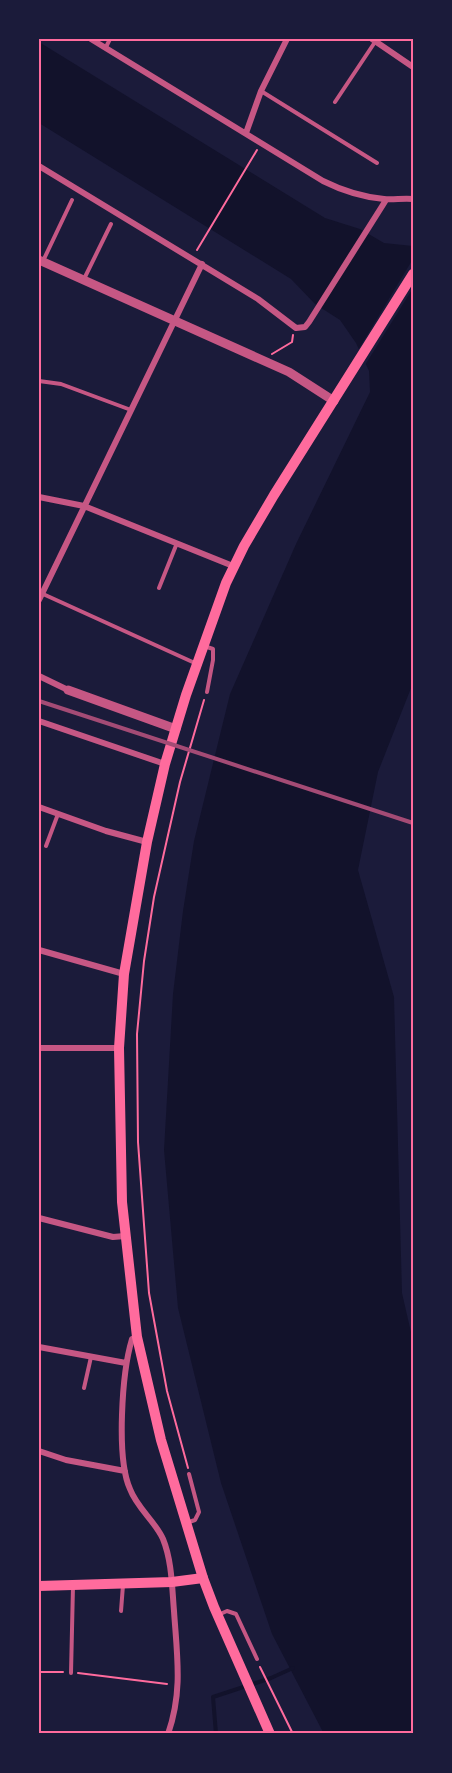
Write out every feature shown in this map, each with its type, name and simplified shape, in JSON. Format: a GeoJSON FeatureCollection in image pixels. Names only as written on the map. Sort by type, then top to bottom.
{"type":"FeatureCollection","features":[{"type":"Feature","properties":{"kind":"main road"},"geometry":{"type":"LineString","coordinates":[[270,1734],[203,1578],[160,1440],[137,1337],[122,1202],[119,1048],[124,974],[147,842],[165,764],[203,646],[233,566],[274,495],[413,274]]}},
{"type":"Feature","properties":{"kind":"main road"},"geometry":{"type":"LineString","coordinates":[[39,1586],[172,1582],[203,1578]]}},
{"type":"Feature","properties":{"kind":"street"},"geometry":{"type":"LineString","coordinates":[[91,39],[336,187],[386,200],[413,199]]}},
{"type":"Feature","properties":{"kind":"street"},"geometry":{"type":"LineString","coordinates":[[246,133],[261,91],[287,39]]}},
{"type":"Feature","properties":{"kind":"street"},"geometry":{"type":"LineString","coordinates":[[373,40],[413,67]]}},
{"type":"Feature","properties":{"kind":"street"},"geometry":{"type":"LineString","coordinates":[[39,166],[258,299],[296,328],[305,327],[386,200]]}},
{"type":"Feature","properties":{"kind":"street"},"geometry":{"type":"LineString","coordinates":[[41,261],[294,375],[334,401]]}},
{"type":"Feature","properties":{"kind":"street"},"geometry":{"type":"LineString","coordinates":[[41,597],[202,264]]}},
{"type":"Feature","properties":{"kind":"street"},"geometry":{"type":"LineString","coordinates":[[39,497],[84,506],[233,566]]}},
{"type":"Feature","properties":{"kind":"street"},"geometry":{"type":"LineString","coordinates":[[39,676],[68,690],[176,729]]}},
{"type":"Feature","properties":{"kind":"street"},"geometry":{"type":"LineString","coordinates":[[39,721],[165,764]]}},
{"type":"Feature","properties":{"kind":"street"},"geometry":{"type":"LineString","coordinates":[[39,807],[147,842]]}},
{"type":"Feature","properties":{"kind":"street"},"geometry":{"type":"LineString","coordinates":[[39,950],[124,974]]}},
{"type":"Feature","properties":{"kind":"street"},"geometry":{"type":"LineString","coordinates":[[39,1048],[119,1048]]}},
{"type":"Feature","properties":{"kind":"street"},"geometry":{"type":"LineString","coordinates":[[39,1218],[113,1237],[125,1236]]}},
{"type":"Feature","properties":{"kind":"street"},"geometry":{"type":"LineString","coordinates":[[137,1337],[132,1339],[126,1363],[123,1453],[129,1488],[164,1540],[172,1582],[178,1686],[175,1713],[168,1734]]}},
{"type":"Feature","properties":{"kind":"street"},"geometry":{"type":"LineString","coordinates":[[39,1347],[126,1363]]}},
{"type":"Feature","properties":{"kind":"street"},"geometry":{"type":"LineString","coordinates":[[39,1451],[66,1460],[125,1471]]}},
{"type":"Feature","properties":{"kind":"lane"},"geometry":{"type":"LineString","coordinates":[[106,47],[110,39]]}},
{"type":"Feature","properties":{"kind":"lane"},"geometry":{"type":"LineString","coordinates":[[334,102],[373,40]]}},
{"type":"Feature","properties":{"kind":"lane"},"geometry":{"type":"LineString","coordinates":[[261,91],[377,163]]}},
{"type":"Feature","properties":{"kind":"lane"},"geometry":{"type":"LineString","coordinates":[[41,261],[72,200]]}},
{"type":"Feature","properties":{"kind":"lane"},"geometry":{"type":"LineString","coordinates":[[83,279],[111,224]]}},
{"type":"Feature","properties":{"kind":"lane"},"geometry":{"type":"LineString","coordinates":[[39,381],[61,384],[132,410]]}},
{"type":"Feature","properties":{"kind":"lane"},"geometry":{"type":"LineString","coordinates":[[159,588],[177,543]]}},
{"type":"Feature","properties":{"kind":"lane"},"geometry":{"type":"LineString","coordinates":[[41,597],[197,664]]}},
{"type":"Feature","properties":{"kind":"lane"},"geometry":{"type":"LineString","coordinates":[[203,646],[213,649],[207,692]]}},
{"type":"Feature","properties":{"kind":"lane"},"geometry":{"type":"LineString","coordinates":[[46,846],[58,814]]}},
{"type":"Feature","properties":{"kind":"lane"},"geometry":{"type":"LineString","coordinates":[[84,1388],[91,1356]]}},
{"type":"Feature","properties":{"kind":"lane"},"geometry":{"type":"LineString","coordinates":[[185,1523],[195,1520],[199,1512],[189,1474]]}},
{"type":"Feature","properties":{"kind":"lane"},"geometry":{"type":"LineString","coordinates":[[121,1611],[123,1584]]}},
{"type":"Feature","properties":{"kind":"lane"},"geometry":{"type":"LineString","coordinates":[[70,1672],[73,1585]]}},
{"type":"Feature","properties":{"kind":"lane"},"geometry":{"type":"LineString","coordinates":[[217,1615],[226,1611],[236,1614],[257,1659]]}},
{"type":"Feature","properties":{"kind":"path"},"geometry":{"type":"LineString","coordinates":[[199,246],[255,153]]}},
{"type":"Feature","properties":{"kind":"path"},"geometry":{"type":"LineString","coordinates":[[262,360],[292,342],[293,335]]}},
{"type":"Feature","properties":{"kind":"path"},"geometry":{"type":"LineString","coordinates":[[189,1474],[167,1391],[149,1293],[139,1153],[137,1034],[144,961],[154,897],[180,782],[207,692]]}},
{"type":"Feature","properties":{"kind":"path"},"geometry":{"type":"LineString","coordinates":[[257,1659],[293,1734]]}},
{"type":"Feature","properties":{"kind":"path"},"geometry":{"type":"LineString","coordinates":[[39,1672],[96,1674],[178,1686]]}},
{"type":"Feature","properties":{"kind":"shaded area"},"geometry":{"type":"Polygon","coordinates":[[[39,42],[325,218],[360,229],[384,243],[413,246],[413,683],[378,772],[358,870],[394,997],[402,1293],[413,1341],[413,1734],[324,1734],[272,1634],[221,1483],[178,1308],[164,1150],[173,994],[183,911],[194,841],[230,694],[296,544],[370,392],[369,371],[356,343],[340,320],[315,304],[291,279],[39,123],[39,42]]]}},
{"type":"Feature","properties":{"kind":"pier"},"geometry":{"type":"Polygon","coordinates":[[[413,259],[413,288],[365,365],[361,362],[357,352],[413,259]]]}},
{"type":"Feature","properties":{"kind":"waterway"},"geometry":{"type":"LineString","coordinates":[[216,1734],[213,1697],[271,1678],[293,1668]]}},
{"type":"Feature","properties":{"kind":"railway"},"geometry":{"type":"LineString","coordinates":[[39,701],[413,823]]}}]}
